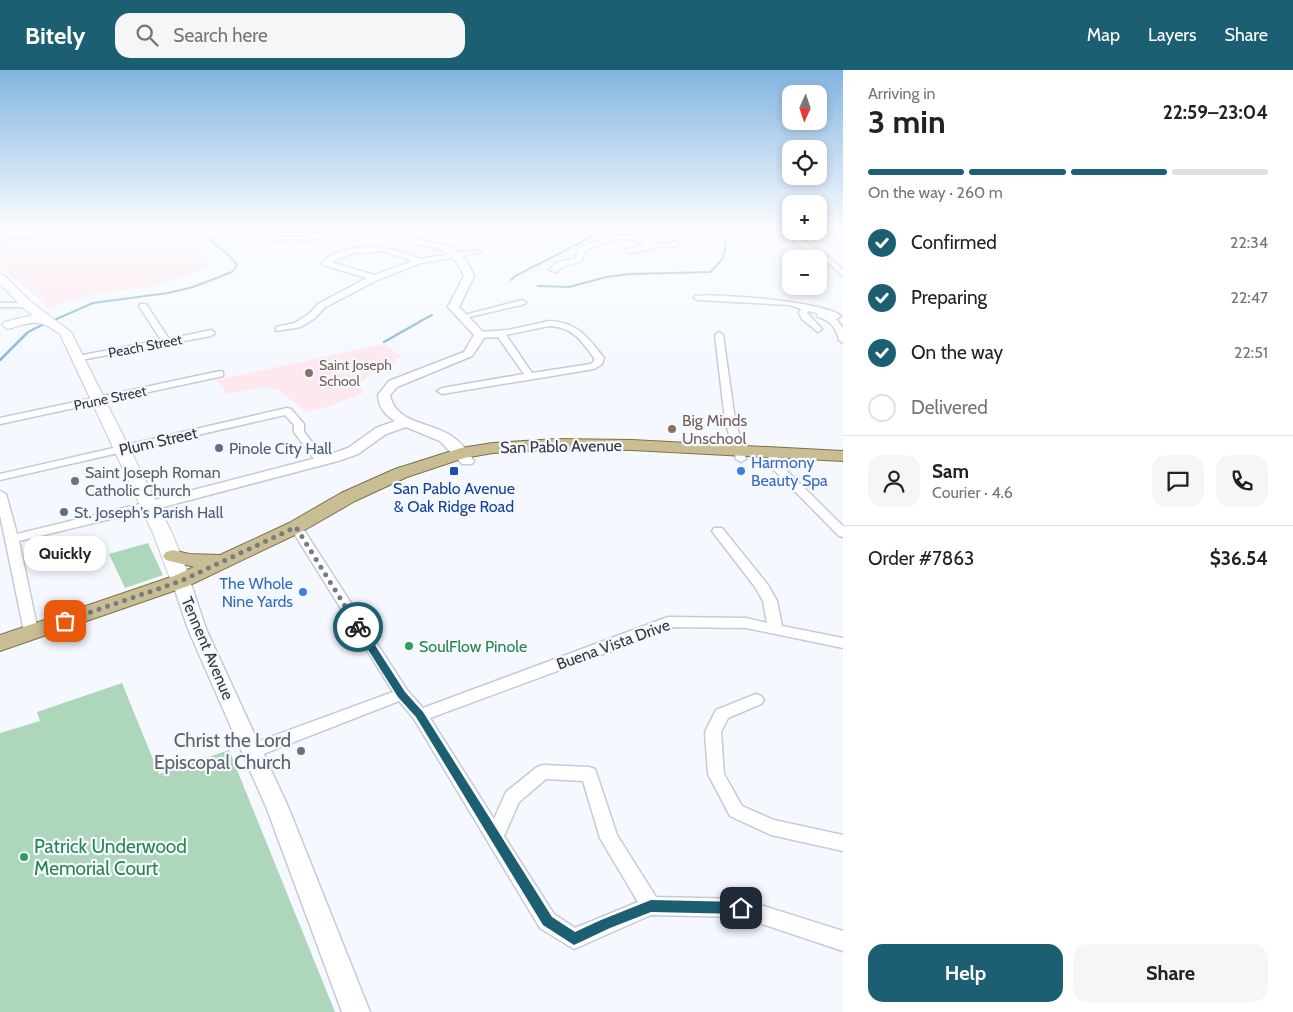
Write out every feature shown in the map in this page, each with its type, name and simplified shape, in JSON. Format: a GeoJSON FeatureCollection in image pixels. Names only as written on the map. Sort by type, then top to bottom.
{"type":"FeatureCollection","features":[{"type":"Feature","properties":{"kind":"main road"},"geometry":{"type":"LineString","coordinates":[[0,277],[28,305],[4,329]]}},
{"type":"Feature","properties":{"kind":"main road","name":"Tennent Avenue"},"geometry":{"type":"LineString","coordinates":[[28,305],[65,332],[173,556],[181,581]]}},
{"type":"Feature","properties":{"kind":"main road"},"geometry":{"type":"LineString","coordinates":[[4,329],[36,318],[50,322]]}},
{"type":"Feature","properties":{"kind":"main road","name":"San Pablo Avenue"},"geometry":{"type":"LineString","coordinates":[[0,643],[181,581],[296,527],[348,497],[401,472],[464,457],[531,452],[740,455],[843,464]]}},
{"type":"Feature","properties":{"kind":"main road","name":"San Pablo Avenue"},"geometry":{"type":"LineString","coordinates":[[773,457],[843,456]]}},
{"type":"Feature","properties":{"kind":"main road"},"geometry":{"type":"LineString","coordinates":[[173,556],[189,560],[222,561]]}},
{"type":"Feature","properties":{"kind":"street"},"geometry":{"type":"LineString","coordinates":[[355,272],[374,278]]}},
{"type":"Feature","properties":{"kind":"street"},"geometry":{"type":"LineString","coordinates":[[279,329],[298,325],[312,316],[321,306],[374,278],[390,272]]}},
{"type":"Feature","properties":{"kind":"street"},"geometry":{"type":"LineString","coordinates":[[442,391],[594,366],[600,362],[599,358],[575,330],[566,325],[551,324],[500,334],[480,334],[453,307],[469,276],[468,272]]}},
{"type":"Feature","properties":{"kind":"street"},"geometry":{"type":"LineString","coordinates":[[698,298],[791,303],[806,307],[837,316],[843,340]]}},
{"type":"Feature","properties":{"kind":"street"},"geometry":{"type":"LineString","coordinates":[[461,317],[522,302]]}},
{"type":"Feature","properties":{"kind":"street"},"geometry":{"type":"LineString","coordinates":[[0,305],[28,305]]}},
{"type":"Feature","properties":{"kind":"street"},"geometry":{"type":"LineString","coordinates":[[143,306],[167,342]]}},
{"type":"Feature","properties":{"kind":"street"},"geometry":{"type":"LineString","coordinates":[[806,307],[803,313],[805,317],[818,329]]}},
{"type":"Feature","properties":{"kind":"street","name":"Peach Street"},"geometry":{"type":"LineString","coordinates":[[78,359],[212,333]]}},
{"type":"Feature","properties":{"kind":"street"},"geometry":{"type":"LineString","coordinates":[[464,457],[446,438],[428,429],[406,422],[388,410],[384,395],[393,384],[468,354],[480,334]]}},
{"type":"Feature","properties":{"kind":"street"},"geometry":{"type":"LineString","coordinates":[[500,334],[530,376]]}},
{"type":"Feature","properties":{"kind":"street"},"geometry":{"type":"LineString","coordinates":[[720,335],[730,420],[740,455]]}},
{"type":"Feature","properties":{"kind":"street","name":"Prune Street"},"geometry":{"type":"LineString","coordinates":[[0,421],[220,374]]}},
{"type":"Feature","properties":{"kind":"street","name":"Plum Street"},"geometry":{"type":"LineString","coordinates":[[0,478],[287,412],[299,424],[299,432],[327,460]]}},
{"type":"Feature","properties":{"kind":"street"},"geometry":{"type":"LineString","coordinates":[[14,538],[327,460],[353,451],[381,432],[406,422]]}},
{"type":"Feature","properties":{"kind":"street"},"geometry":{"type":"LineString","coordinates":[[773,457],[776,466],[843,533]]}},
{"type":"Feature","properties":{"kind":"street"},"geometry":{"type":"LineString","coordinates":[[0,494],[14,538],[15,557],[31,631]]}},
{"type":"Feature","properties":{"kind":"street"},"geometry":{"type":"LineString","coordinates":[[296,527],[402,694],[420,715],[547,921],[574,939],[605,924],[651,906],[741,908],[843,941]]}},
{"type":"Feature","properties":{"kind":"street"},"geometry":{"type":"LineString","coordinates":[[718,532],[761,585],[770,600],[776,628]]}},
{"type":"Feature","properties":{"kind":"street","name":"Tennent Avenue"},"geometry":{"type":"LineString","coordinates":[[181,581],[198,629],[278,810],[356,1012]]}},
{"type":"Feature","properties":{"kind":"street","name":"Buena Vista Drive"},"geometry":{"type":"LineString","coordinates":[[420,715],[609,646],[668,622],[746,622],[843,643]]}},
{"type":"Feature","properties":{"kind":"street"},"geometry":{"type":"LineString","coordinates":[[252,751],[402,694]]}},
{"type":"Feature","properties":{"kind":"street"},"geometry":{"type":"LineString","coordinates":[[756,700],[722,714],[713,732],[716,774],[736,811],[771,827],[843,843]]}},
{"type":"Feature","properties":{"kind":"street"},"geometry":{"type":"LineString","coordinates":[[495,836],[512,797],[543,772],[589,774],[609,838],[651,906]]}},
{"type":"Feature","properties":{"kind":"shaded area"},"geometry":{"type":"Polygon","coordinates":[[[6,272],[194,272],[169,282],[149,287],[100,293],[66,302],[49,310],[40,299],[6,272]]]}},
{"type":"Feature","properties":{"kind":"shaded area","name":"Saint Joseph School"},"geometry":{"type":"Polygon","coordinates":[[[385,344],[403,358],[393,359],[396,363],[378,367],[361,383],[363,393],[330,406],[306,412],[280,391],[265,387],[228,394],[216,380],[385,344]]]}},
{"type":"Feature","properties":{"kind":"green space"},"geometry":{"type":"Polygon","coordinates":[[[148,543],[163,575],[125,588],[109,554],[148,543]]]}},
{"type":"Feature","properties":{"kind":"green space"},"geometry":{"type":"Polygon","coordinates":[[[122,683],[159,774],[229,750],[335,1012],[0,1012],[0,733],[40,721],[37,712],[122,683]]]}},
{"type":"Feature","properties":{"kind":"waterway"},"geometry":{"type":"LineString","coordinates":[[52,321],[93,303],[168,293],[193,287],[232,272]]}},
{"type":"Feature","properties":{"kind":"waterway"},"geometry":{"type":"LineString","coordinates":[[511,280],[523,272]]}},
{"type":"Feature","properties":{"kind":"waterway"},"geometry":{"type":"LineString","coordinates":[[538,286],[569,287],[606,277],[630,274],[710,272]]}},
{"type":"Feature","properties":{"kind":"waterway"},"geometry":{"type":"LineString","coordinates":[[419,322],[432,315]]}},
{"type":"Feature","properties":{"kind":"waterway"},"geometry":{"type":"LineString","coordinates":[[384,342],[421,321]]}},
{"type":"Feature","properties":{"kind":"waterway"},"geometry":{"type":"LineString","coordinates":[[0,360],[28,332],[46,323]]}},
{"type":"Feature","properties":{"kind":"way so far"},"geometry":{"type":"LineString","coordinates":[[65,621],[181,581],[296,527],[358,627]]}},
{"type":"Feature","properties":{"kind":"place","name":"Saint Joseph School"},"geometry":{"type":"Point","coordinates":[309,373]}},
{"type":"Feature","properties":{"kind":"place","name":"Big Minds Unschool"},"geometry":{"type":"Point","coordinates":[672,429]}},
{"type":"Feature","properties":{"kind":"place","name":"Pinole City Hall"},"geometry":{"type":"Point","coordinates":[219,448]}},
{"type":"Feature","properties":{"kind":"place","name":"San Pablo Avenue & Oak Ridge Road"},"geometry":{"type":"Point","coordinates":[454,471]}},
{"type":"Feature","properties":{"kind":"place","name":"Harmony Beauty Spa"},"geometry":{"type":"Point","coordinates":[741,471]}},
{"type":"Feature","properties":{"kind":"place","name":"Saint Joseph Roman Catholic Church"},"geometry":{"type":"Point","coordinates":[75,481]}},
{"type":"Feature","properties":{"kind":"place","name":"St. Joseph's Parish Hall"},"geometry":{"type":"Point","coordinates":[64,512]}},
{"type":"Feature","properties":{"kind":"place","name":"The Whole Nine Yards"},"geometry":{"type":"Point","coordinates":[303,592]}},
{"type":"Feature","properties":{"kind":"place","name":"Quickly"},"geometry":{"type":"Point","coordinates":[65,621]}},
{"type":"Feature","properties":{"kind":"place","name":"SoulFlow Pinole"},"geometry":{"type":"Point","coordinates":[409,646]}},
{"type":"Feature","properties":{"kind":"place","name":"Christ the Lord Episcopal Church"},"geometry":{"type":"Point","coordinates":[301,751]}},
{"type":"Feature","properties":{"kind":"place","name":"Patrick Underwood Memorial Court"},"geometry":{"type":"Point","coordinates":[24,857]}},
{"type":"Feature","properties":{"kind":"route"},"geometry":{"type":"LineString","coordinates":[[358,627],[402,694],[420,715],[547,921],[574,939],[605,924],[651,906],[741,908]]}}]}
